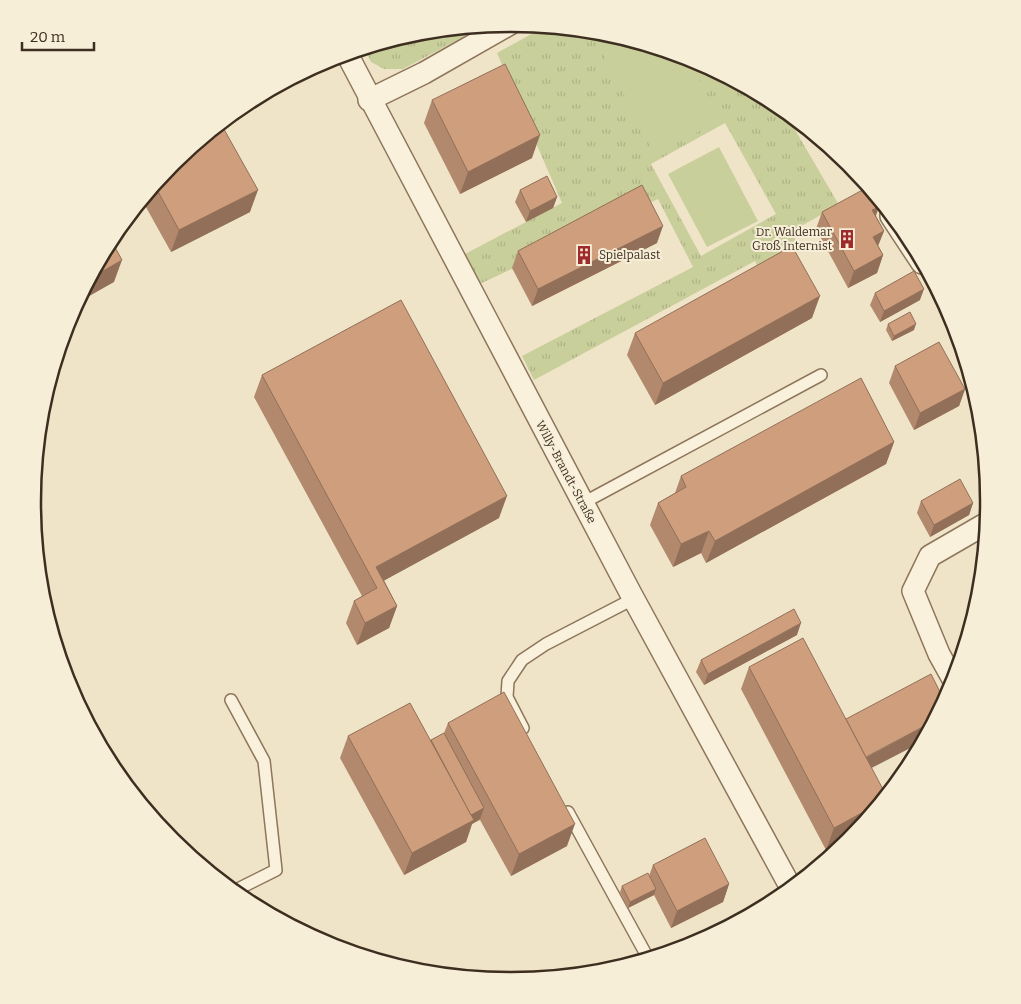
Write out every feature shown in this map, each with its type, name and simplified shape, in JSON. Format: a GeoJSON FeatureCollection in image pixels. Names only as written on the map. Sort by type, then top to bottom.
{"type":"FeatureCollection","features":[{"type":"Feature","properties":{"kind":"street"},"geometry":{"type":"LineString","coordinates":[[369,100],[494,33]]}},
{"type":"Feature","properties":{"kind":"street","name":"Willy-Brandt-Straße"},"geometry":{"type":"LineString","coordinates":[[350,61],[369,100],[583,504],[787,881]]}},
{"type":"Feature","properties":{"kind":"street"},"geometry":{"type":"LineString","coordinates":[[948,671],[939,654],[913,591],[930,556],[979,528]]}},
{"type":"Feature","properties":{"kind":"lane"},"geometry":{"type":"LineString","coordinates":[[583,504],[821,375]]}},
{"type":"Feature","properties":{"kind":"lane"},"geometry":{"type":"LineString","coordinates":[[529,740],[507,697],[508,681],[522,660],[546,644],[634,599]]}},
{"type":"Feature","properties":{"kind":"lane"},"geometry":{"type":"LineString","coordinates":[[231,700],[264,761],[276,870],[242,886]]}},
{"type":"Feature","properties":{"kind":"lane"},"geometry":{"type":"LineString","coordinates":[[561,800],[645,952]]}},
{"type":"Feature","properties":{"kind":"green space"},"geometry":{"type":"Polygon","coordinates":[[[532,33],[572,37],[632,48],[690,68],[745,95],[794,129],[839,205],[792,231],[800,250],[760,271],[755,261],[534,380],[522,356],[693,267],[658,199],[480,284],[465,254],[562,203],[497,53],[532,33]],[[725,123],[651,164],[701,256],[776,214],[725,123]]]}},
{"type":"Feature","properties":{"kind":"green space"},"geometry":{"type":"Polygon","coordinates":[[[466,35],[403,69],[384,69],[371,62],[368,55],[389,48],[466,35]]]}},
{"type":"Feature","properties":{"kind":"green space"},"geometry":{"type":"Polygon","coordinates":[[[596,41],[632,48],[694,70],[721,120],[655,154],[596,41]]]}},
{"type":"Feature","properties":{"kind":"green space"},"geometry":{"type":"Polygon","coordinates":[[[719,147],[758,221],[707,247],[668,174],[719,147]]]}},
{"type":"Feature","properties":{"kind":"building"},"geometry":{"type":"Polygon","coordinates":[[[505,64],[540,135],[468,172],[432,100],[505,64]]]}},
{"type":"Feature","properties":{"kind":"building"},"geometry":{"type":"Polygon","coordinates":[[[225,130],[258,190],[179,230],[158,192],[201,149],[225,130]]]}},
{"type":"Feature","properties":{"kind":"building"},"geometry":{"type":"Polygon","coordinates":[[[547,176],[557,197],[530,211],[520,190],[547,176]]]}},
{"type":"Feature","properties":{"kind":"building","name":"Spielpalast"},"geometry":{"type":"Polygon","coordinates":[[[642,185],[663,226],[538,289],[518,251],[642,185]]]}},
{"type":"Feature","properties":{"kind":"building","name":"Dr. Waldemar Groß Internist"},"geometry":{"type":"Polygon","coordinates":[[[862,190],[876,208],[872,210],[884,231],[873,237],[883,255],[854,271],[822,212],[862,190]]]}},
{"type":"Feature","properties":{"kind":"building"},"geometry":{"type":"Polygon","coordinates":[[[792,246],[820,296],[663,383],[635,333],[792,246]]]}},
{"type":"Feature","properties":{"kind":"building"},"geometry":{"type":"Polygon","coordinates":[[[116,248],[122,260],[101,272],[116,248]]]}},
{"type":"Feature","properties":{"kind":"building"},"geometry":{"type":"Polygon","coordinates":[[[914,271],[924,289],[884,311],[875,293],[914,271]]]}},
{"type":"Feature","properties":{"kind":"building"},"geometry":{"type":"Polygon","coordinates":[[[401,300],[507,496],[376,567],[397,606],[365,623],[354,601],[377,588],[262,375],[401,300]]]}},
{"type":"Feature","properties":{"kind":"building"},"geometry":{"type":"Polygon","coordinates":[[[910,312],[916,324],[894,336],[888,324],[910,312]]]}},
{"type":"Feature","properties":{"kind":"building"},"geometry":{"type":"Polygon","coordinates":[[[939,342],[965,389],[920,413],[895,366],[939,342]]]}},
{"type":"Feature","properties":{"kind":"building"},"geometry":{"type":"Polygon","coordinates":[[[861,378],[894,442],[715,541],[709,531],[681,544],[658,503],[686,487],[681,476],[861,378]]]}},
{"type":"Feature","properties":{"kind":"building"},"geometry":{"type":"Polygon","coordinates":[[[960,479],[973,503],[934,525],[921,501],[960,479]]]}},
{"type":"Feature","properties":{"kind":"building"},"geometry":{"type":"Polygon","coordinates":[[[794,609],[801,623],[708,674],[701,660],[794,609]]]}},
{"type":"Feature","properties":{"kind":"building"},"geometry":{"type":"Polygon","coordinates":[[[803,638],[883,789],[863,812],[834,828],[749,667],[803,638]]]}},
{"type":"Feature","properties":{"kind":"building"},"geometry":{"type":"Polygon","coordinates":[[[931,674],[940,692],[923,727],[866,757],[846,719],[931,674]]]}},
{"type":"Feature","properties":{"kind":"building"},"geometry":{"type":"Polygon","coordinates":[[[504,692],[575,824],[519,854],[448,723],[504,692]]]}},
{"type":"Feature","properties":{"kind":"building"},"geometry":{"type":"Polygon","coordinates":[[[410,703],[474,820],[412,853],[348,736],[410,703]]]}},
{"type":"Feature","properties":{"kind":"building"},"geometry":{"type":"Polygon","coordinates":[[[444,733],[484,808],[471,815],[431,740],[444,733]]]}},
{"type":"Feature","properties":{"kind":"building"},"geometry":{"type":"Polygon","coordinates":[[[705,838],[729,884],[677,911],[653,865],[705,838]]]}},
{"type":"Feature","properties":{"kind":"building"},"geometry":{"type":"Polygon","coordinates":[[[648,873],[656,889],[630,902],[622,886],[648,873]]]}},
{"type":"Feature","properties":{"kind":"place","name":"Dr. Waldemar Groß Internist"},"geometry":{"type":"Point","coordinates":[847,239]}},
{"type":"Feature","properties":{"kind":"place","name":"Spielpalast"},"geometry":{"type":"Point","coordinates":[584,255]}}]}
